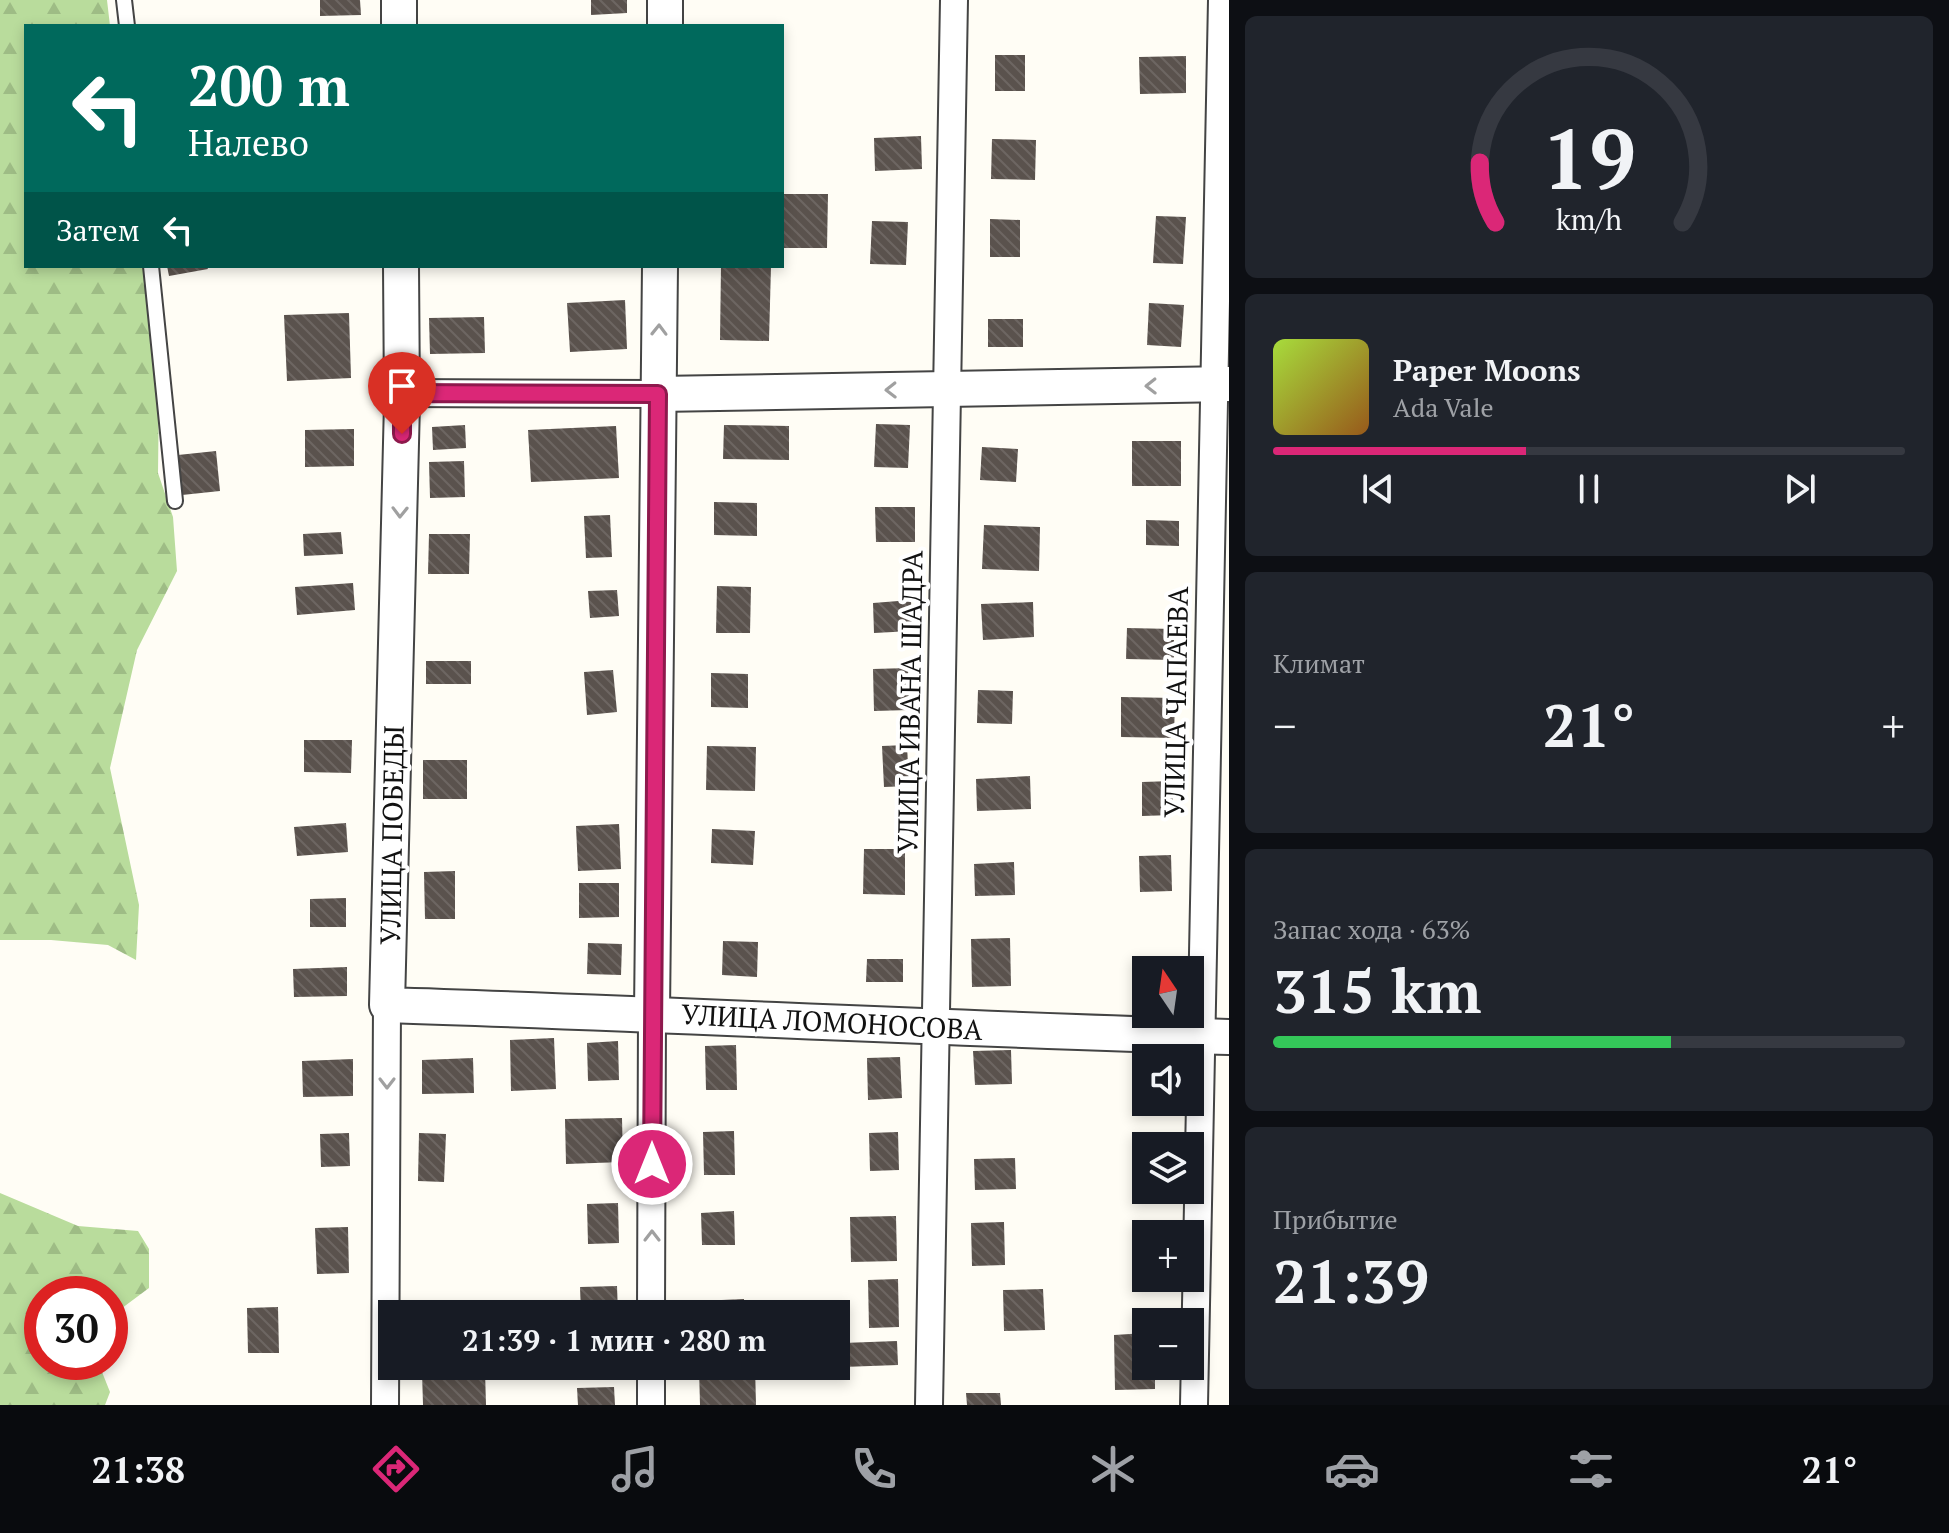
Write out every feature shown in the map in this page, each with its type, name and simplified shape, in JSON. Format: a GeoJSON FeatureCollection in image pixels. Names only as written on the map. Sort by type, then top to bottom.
{"type":"FeatureCollection","features":[{"type":"Feature","properties":{"kind":"street"},"geometry":{"type":"LineString","coordinates":[[399,0],[399,24]]}},
{"type":"Feature","properties":{"kind":"street"},"geometry":{"type":"LineString","coordinates":[[665,0],[665,24]]}},
{"type":"Feature","properties":{"kind":"street","name":"УЛИЦА ИВАНА ШАДРА"},"geometry":{"type":"LineString","coordinates":[[929,1405],[954,0]]}},
{"type":"Feature","properties":{"kind":"street","name":"УЛИЦА ЧАПАЕВА"},"geometry":{"type":"LineString","coordinates":[[1194,1405],[1215,1037],[1222,384],[1222,0]]}},
{"type":"Feature","properties":{"kind":"street","name":"УЛИЦА ПОБЕДЫ"},"geometry":{"type":"LineString","coordinates":[[385,1405],[387,1005],[402,393],[401,268]]}},
{"type":"Feature","properties":{"kind":"street"},"geometry":{"type":"LineString","coordinates":[[651,1300],[660,268]]}},
{"type":"Feature","properties":{"kind":"street"},"geometry":{"type":"LineString","coordinates":[[402,393],[658,394],[1222,384]]}},
{"type":"Feature","properties":{"kind":"street","name":"УЛИЦА ЛОМОНОСОВА"},"geometry":{"type":"LineString","coordinates":[[387,1005],[652,1013],[936,1029],[1215,1037]]}},
{"type":"Feature","properties":{"kind":"street"},"geometry":{"type":"LineString","coordinates":[[651,1380],[651,1405]]}},
{"type":"Feature","properties":{"kind":"lane"},"geometry":{"type":"LineString","coordinates":[[124,0],[127,24]]}},
{"type":"Feature","properties":{"kind":"lane"},"geometry":{"type":"LineString","coordinates":[[151,268],[175,501]]}},
{"type":"Feature","properties":{"kind":"green space"},"geometry":{"type":"Polygon","coordinates":[[[0,0],[107,0],[110,24],[24,24],[24,268],[148,268],[159,389],[158,473],[173,517],[177,571],[137,650],[110,768],[139,905],[136,960],[108,945],[0,940],[0,0]]]}},
{"type":"Feature","properties":{"kind":"green space"},"geometry":{"type":"Polygon","coordinates":[[[0,1193],[78,1226],[138,1231],[149,1249],[149,1288],[128,1304],[128,1276],[24,1276],[24,1380],[105,1380],[110,1392],[105,1405],[0,1405],[0,1193]]]}},
{"type":"Feature","properties":{"kind":"building"},"geometry":{"type":"Polygon","coordinates":[[[320,0],[360,0],[361,15],[320,16],[320,0]]]}},
{"type":"Feature","properties":{"kind":"building"},"geometry":{"type":"Polygon","coordinates":[[[591,0],[627,0],[627,13],[591,15],[591,0]]]}},
{"type":"Feature","properties":{"kind":"building"},"geometry":{"type":"Polygon","coordinates":[[[995,55],[1025,55],[1025,91],[995,91],[995,55]]]}},
{"type":"Feature","properties":{"kind":"building"},"geometry":{"type":"Polygon","coordinates":[[[1186,56],[1186,93],[1140,94],[1139,57],[1186,56]]]}},
{"type":"Feature","properties":{"kind":"building"},"geometry":{"type":"Polygon","coordinates":[[[921,136],[922,169],[875,171],[874,138],[921,136]]]}},
{"type":"Feature","properties":{"kind":"building"},"geometry":{"type":"Polygon","coordinates":[[[992,139],[1036,140],[1035,180],[991,179],[992,139]]]}},
{"type":"Feature","properties":{"kind":"building"},"geometry":{"type":"Polygon","coordinates":[[[784,194],[828,194],[827,248],[784,248],[784,194]]]}},
{"type":"Feature","properties":{"kind":"building"},"geometry":{"type":"Polygon","coordinates":[[[1156,216],[1186,217],[1183,264],[1153,263],[1156,216]]]}},
{"type":"Feature","properties":{"kind":"building"},"geometry":{"type":"Polygon","coordinates":[[[990,219],[1020,220],[1020,257],[990,257],[990,219]]]}},
{"type":"Feature","properties":{"kind":"building"},"geometry":{"type":"Polygon","coordinates":[[[872,221],[908,222],[906,265],[870,264],[872,221]]]}},
{"type":"Feature","properties":{"kind":"building"},"geometry":{"type":"Polygon","coordinates":[[[167,268],[208,269],[169,276],[167,268]]]}},
{"type":"Feature","properties":{"kind":"building"},"geometry":{"type":"Polygon","coordinates":[[[721,268],[771,268],[769,341],[720,340],[721,268]]]}},
{"type":"Feature","properties":{"kind":"building"},"geometry":{"type":"Polygon","coordinates":[[[625,300],[627,349],[570,352],[567,303],[625,300]]]}},
{"type":"Feature","properties":{"kind":"building"},"geometry":{"type":"Polygon","coordinates":[[[1149,303],[1184,305],[1181,347],[1147,345],[1149,303]]]}},
{"type":"Feature","properties":{"kind":"building"},"geometry":{"type":"Polygon","coordinates":[[[349,313],[351,378],[287,381],[284,315],[349,313]]]}},
{"type":"Feature","properties":{"kind":"building"},"geometry":{"type":"Polygon","coordinates":[[[484,317],[485,353],[430,354],[429,318],[484,317]]]}},
{"type":"Feature","properties":{"kind":"building"},"geometry":{"type":"Polygon","coordinates":[[[988,319],[1023,319],[1023,347],[988,347],[988,319]]]}},
{"type":"Feature","properties":{"kind":"building"},"geometry":{"type":"Polygon","coordinates":[[[876,424],[910,425],[908,468],[874,467],[876,424]]]}},
{"type":"Feature","properties":{"kind":"building"},"geometry":{"type":"Polygon","coordinates":[[[465,425],[466,448],[433,450],[432,427],[465,425]]]}},
{"type":"Feature","properties":{"kind":"building"},"geometry":{"type":"Polygon","coordinates":[[[724,425],[789,426],[789,460],[723,459],[724,425]]]}},
{"type":"Feature","properties":{"kind":"building"},"geometry":{"type":"Polygon","coordinates":[[[616,426],[619,478],[531,482],[528,430],[616,426]]]}},
{"type":"Feature","properties":{"kind":"building"},"geometry":{"type":"Polygon","coordinates":[[[354,429],[354,466],[305,467],[305,430],[354,429]]]}},
{"type":"Feature","properties":{"kind":"building"},"geometry":{"type":"Polygon","coordinates":[[[1132,441],[1181,441],[1181,486],[1132,486],[1132,441]]]}},
{"type":"Feature","properties":{"kind":"building"},"geometry":{"type":"Polygon","coordinates":[[[982,447],[1018,449],[1016,482],[980,480],[982,447]]]}},
{"type":"Feature","properties":{"kind":"building"},"geometry":{"type":"Polygon","coordinates":[[[216,451],[220,491],[182,495],[178,455],[216,451]]]}},
{"type":"Feature","properties":{"kind":"building"},"geometry":{"type":"Polygon","coordinates":[[[464,461],[465,497],[430,498],[429,462],[464,461]]]}},
{"type":"Feature","properties":{"kind":"building"},"geometry":{"type":"Polygon","coordinates":[[[714,502],[757,503],[757,536],[714,535],[714,502]]]}},
{"type":"Feature","properties":{"kind":"building"},"geometry":{"type":"Polygon","coordinates":[[[875,507],[915,507],[915,542],[876,542],[875,507]]]}},
{"type":"Feature","properties":{"kind":"building"},"geometry":{"type":"Polygon","coordinates":[[[610,515],[612,557],[586,558],[584,516],[610,515]]]}},
{"type":"Feature","properties":{"kind":"building"},"geometry":{"type":"Polygon","coordinates":[[[1146,520],[1179,521],[1179,546],[1146,545],[1146,520]]]}},
{"type":"Feature","properties":{"kind":"building"},"geometry":{"type":"Polygon","coordinates":[[[984,525],[1040,527],[1039,571],[982,569],[984,525]]]}},
{"type":"Feature","properties":{"kind":"building"},"geometry":{"type":"Polygon","coordinates":[[[341,532],[343,554],[304,556],[303,534],[341,532]]]}},
{"type":"Feature","properties":{"kind":"building"},"geometry":{"type":"Polygon","coordinates":[[[429,534],[470,534],[469,574],[428,574],[429,534]]]}},
{"type":"Feature","properties":{"kind":"building"},"geometry":{"type":"Polygon","coordinates":[[[353,583],[355,610],[297,615],[295,587],[353,583]]]}},
{"type":"Feature","properties":{"kind":"building"},"geometry":{"type":"Polygon","coordinates":[[[717,586],[751,587],[750,633],[716,633],[717,586]]]}},
{"type":"Feature","properties":{"kind":"building"},"geometry":{"type":"Polygon","coordinates":[[[617,590],[619,616],[590,618],[588,591],[617,590]]]}},
{"type":"Feature","properties":{"kind":"building"},"geometry":{"type":"Polygon","coordinates":[[[911,600],[912,631],[874,633],[873,603],[911,600]]]}},
{"type":"Feature","properties":{"kind":"building"},"geometry":{"type":"Polygon","coordinates":[[[1033,602],[1034,637],[983,640],[981,604],[1033,602]]]}},
{"type":"Feature","properties":{"kind":"building"},"geometry":{"type":"Polygon","coordinates":[[[1127,628],[1174,629],[1174,660],[1126,659],[1127,628]]]}},
{"type":"Feature","properties":{"kind":"building"},"geometry":{"type":"Polygon","coordinates":[[[426,661],[471,661],[471,684],[426,684],[426,661]]]}},
{"type":"Feature","properties":{"kind":"building"},"geometry":{"type":"Polygon","coordinates":[[[908,668],[909,710],[874,711],[873,669],[908,668]]]}},
{"type":"Feature","properties":{"kind":"building"},"geometry":{"type":"Polygon","coordinates":[[[613,670],[617,712],[587,715],[584,672],[613,670]]]}},
{"type":"Feature","properties":{"kind":"building"},"geometry":{"type":"Polygon","coordinates":[[[711,673],[748,674],[748,708],[711,707],[711,673]]]}},
{"type":"Feature","properties":{"kind":"building"},"geometry":{"type":"Polygon","coordinates":[[[978,690],[1013,691],[1012,724],[977,723],[978,690]]]}},
{"type":"Feature","properties":{"kind":"building"},"geometry":{"type":"Polygon","coordinates":[[[1121,697],[1175,698],[1174,738],[1121,737],[1121,697]]]}},
{"type":"Feature","properties":{"kind":"building"},"geometry":{"type":"Polygon","coordinates":[[[304,740],[352,740],[351,773],[304,772],[304,740]]]}},
{"type":"Feature","properties":{"kind":"building"},"geometry":{"type":"Polygon","coordinates":[[[907,745],[909,786],[884,787],[882,746],[907,745]]]}},
{"type":"Feature","properties":{"kind":"building"},"geometry":{"type":"Polygon","coordinates":[[[707,746],[756,747],[755,791],[706,790],[707,746]]]}},
{"type":"Feature","properties":{"kind":"building"},"geometry":{"type":"Polygon","coordinates":[[[423,760],[467,760],[467,799],[423,799],[423,760]]]}},
{"type":"Feature","properties":{"kind":"building"},"geometry":{"type":"Polygon","coordinates":[[[1030,776],[1031,809],[977,811],[976,779],[1030,776]]]}},
{"type":"Feature","properties":{"kind":"building"},"geometry":{"type":"Polygon","coordinates":[[[1173,781],[1173,815],[1142,816],[1142,782],[1173,781]]]}},
{"type":"Feature","properties":{"kind":"building"},"geometry":{"type":"Polygon","coordinates":[[[346,823],[348,852],[297,856],[294,827],[346,823]]]}},
{"type":"Feature","properties":{"kind":"building"},"geometry":{"type":"Polygon","coordinates":[[[619,824],[621,869],[578,871],[576,826],[619,824]]]}},
{"type":"Feature","properties":{"kind":"building"},"geometry":{"type":"Polygon","coordinates":[[[712,829],[755,831],[753,865],[711,863],[712,829]]]}},
{"type":"Feature","properties":{"kind":"building"},"geometry":{"type":"Polygon","coordinates":[[[864,849],[905,849],[905,895],[863,894],[864,849]]]}},
{"type":"Feature","properties":{"kind":"building"},"geometry":{"type":"Polygon","coordinates":[[[1171,855],[1172,891],[1140,892],[1139,856],[1171,855]]]}},
{"type":"Feature","properties":{"kind":"building"},"geometry":{"type":"Polygon","coordinates":[[[1014,862],[1015,895],[975,896],[974,864],[1014,862]]]}},
{"type":"Feature","properties":{"kind":"building"},"geometry":{"type":"Polygon","coordinates":[[[455,871],[455,919],[425,919],[424,872],[455,871]]]}},
{"type":"Feature","properties":{"kind":"building"},"geometry":{"type":"Polygon","coordinates":[[[579,883],[619,883],[619,917],[579,918],[579,883]]]}},
{"type":"Feature","properties":{"kind":"building"},"geometry":{"type":"Polygon","coordinates":[[[346,898],[346,927],[310,927],[310,899],[346,898]]]}},
{"type":"Feature","properties":{"kind":"building"},"geometry":{"type":"Polygon","coordinates":[[[1010,938],[1011,986],[972,987],[971,939],[1010,938]]]}},
{"type":"Feature","properties":{"kind":"building"},"geometry":{"type":"Polygon","coordinates":[[[723,941],[758,942],[757,977],[722,975],[723,941]]]}},
{"type":"Feature","properties":{"kind":"building"},"geometry":{"type":"Polygon","coordinates":[[[588,943],[622,944],[621,975],[587,974],[588,943]]]}},
{"type":"Feature","properties":{"kind":"building"},"geometry":{"type":"Polygon","coordinates":[[[867,959],[903,959],[903,982],[866,982],[867,959]]]}},
{"type":"Feature","properties":{"kind":"building"},"geometry":{"type":"Polygon","coordinates":[[[347,967],[347,996],[294,997],[293,969],[347,967]]]}},
{"type":"Feature","properties":{"kind":"building"},"geometry":{"type":"Polygon","coordinates":[[[554,1038],[556,1089],[511,1091],[510,1040],[554,1038]]]}},
{"type":"Feature","properties":{"kind":"building"},"geometry":{"type":"Polygon","coordinates":[[[618,1041],[619,1080],[588,1081],[587,1043],[618,1041]]]}},
{"type":"Feature","properties":{"kind":"building"},"geometry":{"type":"Polygon","coordinates":[[[736,1045],[737,1090],[706,1090],[705,1046],[736,1045]]]}},
{"type":"Feature","properties":{"kind":"building"},"geometry":{"type":"Polygon","coordinates":[[[1011,1050],[1012,1084],[975,1085],[973,1051],[1011,1050]]]}},
{"type":"Feature","properties":{"kind":"building"},"geometry":{"type":"Polygon","coordinates":[[[900,1057],[902,1098],[868,1100],[867,1058],[900,1057]]]}},
{"type":"Feature","properties":{"kind":"building"},"geometry":{"type":"Polygon","coordinates":[[[473,1058],[474,1093],[422,1094],[422,1060],[473,1058]]]}},
{"type":"Feature","properties":{"kind":"building"},"geometry":{"type":"Polygon","coordinates":[[[353,1059],[353,1096],[303,1097],[302,1061],[353,1059]]]}},
{"type":"Feature","properties":{"kind":"building"},"geometry":{"type":"Polygon","coordinates":[[[622,1118],[623,1162],[566,1164],[565,1119],[622,1118]]]}},
{"type":"Feature","properties":{"kind":"building"},"geometry":{"type":"Polygon","coordinates":[[[734,1131],[735,1175],[704,1175],[703,1132],[734,1131]]]}},
{"type":"Feature","properties":{"kind":"building"},"geometry":{"type":"Polygon","coordinates":[[[898,1132],[899,1170],[870,1171],[869,1133],[898,1132]]]}},
{"type":"Feature","properties":{"kind":"building"},"geometry":{"type":"Polygon","coordinates":[[[349,1133],[350,1166],[321,1167],[320,1134],[349,1133]]]}},
{"type":"Feature","properties":{"kind":"building"},"geometry":{"type":"Polygon","coordinates":[[[419,1133],[446,1134],[444,1182],[418,1181],[419,1133]]]}},
{"type":"Feature","properties":{"kind":"building"},"geometry":{"type":"Polygon","coordinates":[[[1015,1158],[1016,1189],[975,1190],[974,1159],[1015,1158]]]}},
{"type":"Feature","properties":{"kind":"building"},"geometry":{"type":"Polygon","coordinates":[[[618,1203],[619,1243],[588,1244],[587,1204],[618,1203]]]}},
{"type":"Feature","properties":{"kind":"building"},"geometry":{"type":"Polygon","coordinates":[[[734,1211],[735,1245],[702,1245],[701,1213],[734,1211]]]}},
{"type":"Feature","properties":{"kind":"building"},"geometry":{"type":"Polygon","coordinates":[[[896,1216],[897,1261],[851,1262],[850,1217],[896,1216]]]}},
{"type":"Feature","properties":{"kind":"building"},"geometry":{"type":"Polygon","coordinates":[[[1004,1222],[1005,1265],[972,1266],[971,1223],[1004,1222]]]}},
{"type":"Feature","properties":{"kind":"building"},"geometry":{"type":"Polygon","coordinates":[[[348,1227],[349,1273],[317,1274],[315,1228],[348,1227]]]}},
{"type":"Feature","properties":{"kind":"building"},"geometry":{"type":"Polygon","coordinates":[[[898,1279],[899,1327],[869,1328],[868,1280],[898,1279]]]}},
{"type":"Feature","properties":{"kind":"building"},"geometry":{"type":"Polygon","coordinates":[[[617,1286],[618,1300],[580,1300],[580,1287],[617,1286]]]}},
{"type":"Feature","properties":{"kind":"building"},"geometry":{"type":"Polygon","coordinates":[[[1043,1289],[1045,1330],[1004,1331],[1003,1290],[1043,1289]]]}},
{"type":"Feature","properties":{"kind":"building"},"geometry":{"type":"Polygon","coordinates":[[[278,1307],[279,1353],[248,1353],[247,1308],[278,1307]]]}},
{"type":"Feature","properties":{"kind":"building"},"geometry":{"type":"Polygon","coordinates":[[[1132,1334],[1132,1380],[1155,1380],[1155,1389],[1115,1390],[1114,1335],[1132,1334]]]}},
{"type":"Feature","properties":{"kind":"building"},"geometry":{"type":"Polygon","coordinates":[[[897,1341],[898,1365],[850,1367],[850,1343],[897,1341]]]}},
{"type":"Feature","properties":{"kind":"building"},"geometry":{"type":"Polygon","coordinates":[[[422,1380],[485,1380],[486,1405],[423,1405],[422,1380]]]}},
{"type":"Feature","properties":{"kind":"building"},"geometry":{"type":"Polygon","coordinates":[[[699,1380],[755,1380],[756,1405],[700,1405],[699,1380]]]}},
{"type":"Feature","properties":{"kind":"building"},"geometry":{"type":"Polygon","coordinates":[[[614,1387],[615,1405],[578,1405],[577,1388],[614,1387]]]}},
{"type":"Feature","properties":{"kind":"building"},"geometry":{"type":"Polygon","coordinates":[[[966,1393],[1000,1393],[1001,1405],[967,1405],[966,1393]]]}},
{"type":"Feature","properties":{"kind":"route"},"geometry":{"type":"LineString","coordinates":[[402,434],[402,393],[658,394],[652,1164]]}}]}
